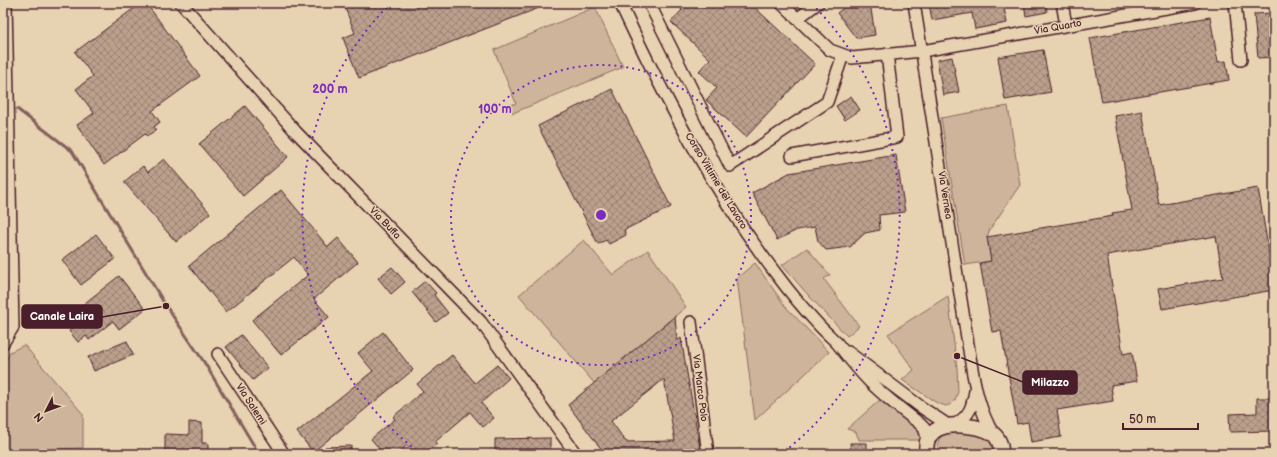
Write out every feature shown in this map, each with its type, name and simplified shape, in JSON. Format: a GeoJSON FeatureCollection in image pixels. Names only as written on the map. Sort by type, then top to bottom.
{"type":"FeatureCollection","features":[{"type":"Feature","properties":{"kind":"main road"},"geometry":{"type":"LineString","coordinates":[[926,450],[934,432],[952,425],[981,428],[995,436],[1012,454]]}},
{"type":"Feature","properties":{"kind":"main road"},"geometry":{"type":"LineString","coordinates":[[995,436],[1001,449],[1000,454]]}},
{"type":"Feature","properties":{"kind":"street"},"geometry":{"type":"LineString","coordinates":[[3,343],[13,327],[5,36],[6,3]]}},
{"type":"Feature","properties":{"kind":"street","name":"Via Buffa"},"geometry":{"type":"LineString","coordinates":[[181,3],[296,132],[481,322],[576,454]]}},
{"type":"Feature","properties":{"kind":"street","name":"Corso Vittime del Lavoro"},"geometry":{"type":"LineString","coordinates":[[620,3],[645,57],[676,115],[740,223],[777,275],[816,322],[836,343]]}},
{"type":"Feature","properties":{"kind":"street"},"geometry":{"type":"LineString","coordinates":[[649,3],[730,166],[827,102],[843,55],[830,50],[781,3]]}},
{"type":"Feature","properties":{"kind":"street"},"geometry":{"type":"LineString","coordinates":[[797,19],[818,3]]}},
{"type":"Feature","properties":{"kind":"street","name":"Via Vernea"},"geometry":{"type":"LineString","coordinates":[[914,3],[975,386]]}},
{"type":"Feature","properties":{"kind":"street"},"geometry":{"type":"LineString","coordinates":[[1062,3],[1066,26]]}},
{"type":"Feature","properties":{"kind":"street","name":"Via Quarto"},"geometry":{"type":"LineString","coordinates":[[843,55],[852,58],[922,51],[1195,3]]}},
{"type":"Feature","properties":{"kind":"street"},"geometry":{"type":"LineString","coordinates":[[1235,3],[1241,60]]}},
{"type":"Feature","properties":{"kind":"street"},"geometry":{"type":"LineString","coordinates":[[792,156],[897,137],[888,54]]}},
{"type":"Feature","properties":{"kind":"street","name":"Via Marco Polo"},"geometry":{"type":"LineString","coordinates":[[691,322],[708,454]]}},
{"type":"Feature","properties":{"kind":"street"},"geometry":{"type":"LineString","coordinates":[[836,343],[921,407],[952,425],[964,419],[969,413],[973,403],[975,386]]}},
{"type":"Feature","properties":{"kind":"street"},"geometry":{"type":"LineString","coordinates":[[836,343],[871,383],[924,428],[926,450]]}},
{"type":"Feature","properties":{"kind":"street","name":"Via Salemi"},"geometry":{"type":"LineString","coordinates":[[218,354],[284,454]]}},
{"type":"Feature","properties":{"kind":"street"},"geometry":{"type":"LineString","coordinates":[[975,386],[986,422],[995,436]]}},
{"type":"Feature","properties":{"kind":"shaded area"},"geometry":{"type":"Polygon","coordinates":[[[595,7],[623,67],[513,113],[509,106],[516,103],[494,50],[595,7]]]}},
{"type":"Feature","properties":{"kind":"shaded area"},"geometry":{"type":"Polygon","coordinates":[[[1008,106],[1020,185],[990,229],[987,237],[991,261],[965,265],[941,118],[1008,106]]]}},
{"type":"Feature","properties":{"kind":"shaded area"},"geometry":{"type":"Polygon","coordinates":[[[584,240],[613,275],[648,250],[686,307],[594,383],[519,295],[584,240]]]}},
{"type":"Feature","properties":{"kind":"shaded area"},"geometry":{"type":"Polygon","coordinates":[[[807,248],[830,275],[824,279],[859,326],[847,336],[782,265],[807,248]]]}},
{"type":"Feature","properties":{"kind":"shaded area"},"geometry":{"type":"Polygon","coordinates":[[[755,263],[785,306],[829,352],[755,420],[737,278],[755,263]]]}},
{"type":"Feature","properties":{"kind":"shaded area"},"geometry":{"type":"Polygon","coordinates":[[[948,296],[957,368],[958,392],[955,400],[946,406],[937,403],[902,380],[914,370],[888,334],[948,296]]]}},
{"type":"Feature","properties":{"kind":"shaded area"},"geometry":{"type":"Polygon","coordinates":[[[24,345],[83,414],[83,448],[29,450],[28,454],[3,454],[3,367],[10,352],[24,345]]]}},
{"type":"Feature","properties":{"kind":"shaded area"},"geometry":{"type":"Polygon","coordinates":[[[881,399],[919,429],[922,440],[859,440],[856,432],[847,429],[881,399]]]}},
{"type":"Feature","properties":{"kind":"shaded area"},"geometry":{"type":"Polygon","coordinates":[[[951,429],[987,436],[990,440],[992,449],[991,454],[939,454],[937,446],[939,439],[944,433],[951,429]]]}},
{"type":"Feature","properties":{"kind":"building"},"geometry":{"type":"Polygon","coordinates":[[[141,3],[146,3],[200,76],[152,111],[160,122],[154,127],[156,130],[147,136],[145,134],[104,165],[77,125],[94,113],[76,89],[93,76],[75,52],[141,3]]]}},
{"type":"Feature","properties":{"kind":"building"},"geometry":{"type":"Polygon","coordinates":[[[343,3],[549,4],[359,78],[343,38],[355,33],[343,3]]]}},
{"type":"Feature","properties":{"kind":"building"},"geometry":{"type":"Polygon","coordinates":[[[675,3],[750,3],[815,64],[746,137],[706,100],[717,88],[699,71],[710,59],[671,22],[682,10],[675,3]]]}},
{"type":"Feature","properties":{"kind":"building"},"geometry":{"type":"Polygon","coordinates":[[[850,3],[870,3],[875,35],[856,38],[837,13],[850,3]]]}},
{"type":"Feature","properties":{"kind":"building"},"geometry":{"type":"Polygon","coordinates":[[[929,3],[988,3],[988,5],[1003,3],[1007,23],[975,29],[972,13],[932,20],[929,3]]]}},
{"type":"Feature","properties":{"kind":"building"},"geometry":{"type":"Polygon","coordinates":[[[1024,3],[1046,3],[1047,12],[1026,16],[1024,3]]]}},
{"type":"Feature","properties":{"kind":"building"},"geometry":{"type":"Polygon","coordinates":[[[1274,13],[1274,57],[1258,58],[1254,14],[1274,13]]]}},
{"type":"Feature","properties":{"kind":"building"},"geometry":{"type":"Polygon","coordinates":[[[1210,17],[1218,62],[1226,61],[1229,80],[1102,102],[1090,38],[1210,17]]]}},
{"type":"Feature","properties":{"kind":"building"},"geometry":{"type":"Polygon","coordinates":[[[1043,50],[1051,92],[1005,100],[998,57],[1043,50]]]}},
{"type":"Feature","properties":{"kind":"building"},"geometry":{"type":"Polygon","coordinates":[[[952,57],[959,92],[943,95],[937,60],[952,57]]]}},
{"type":"Feature","properties":{"kind":"building"},"geometry":{"type":"Polygon","coordinates":[[[612,89],[671,207],[624,230],[626,235],[609,244],[606,240],[598,244],[538,126],[612,89]]]}},
{"type":"Feature","properties":{"kind":"building"},"geometry":{"type":"Polygon","coordinates":[[[851,96],[860,110],[845,120],[836,106],[851,96]]]}},
{"type":"Feature","properties":{"kind":"building"},"geometry":{"type":"Polygon","coordinates":[[[245,106],[288,157],[243,196],[199,144],[245,106]]]}},
{"type":"Feature","properties":{"kind":"building"},"geometry":{"type":"Polygon","coordinates":[[[1142,111],[1159,205],[1258,188],[1274,282],[1274,290],[1162,309],[1158,289],[1223,278],[1216,236],[1107,255],[1123,354],[1132,352],[1137,381],[1111,385],[1113,401],[1057,410],[1061,437],[1031,442],[1028,422],[1017,424],[1001,331],[992,332],[980,263],[991,261],[987,237],[1113,216],[1112,213],[1132,210],[1115,116],[1142,111]]]}},
{"type":"Feature","properties":{"kind":"building"},"geometry":{"type":"Polygon","coordinates":[[[896,155],[905,212],[879,215],[880,230],[865,233],[850,247],[826,250],[818,241],[815,227],[797,230],[777,240],[752,193],[789,173],[896,155]]]}},
{"type":"Feature","properties":{"kind":"building"},"geometry":{"type":"Polygon","coordinates":[[[164,159],[210,213],[176,242],[124,182],[143,166],[148,172],[164,159]]]}},
{"type":"Feature","properties":{"kind":"building"},"geometry":{"type":"Polygon","coordinates":[[[281,190],[328,247],[338,238],[358,262],[314,299],[329,317],[281,355],[252,320],[308,275],[294,257],[226,312],[189,266],[281,190]]]}},
{"type":"Feature","properties":{"kind":"building"},"geometry":{"type":"Polygon","coordinates":[[[96,234],[115,259],[81,285],[62,260],[96,234]]]}},
{"type":"Feature","properties":{"kind":"building"},"geometry":{"type":"Polygon","coordinates":[[[392,267],[405,282],[391,294],[378,278],[392,267]]]}},
{"type":"Feature","properties":{"kind":"building"},"geometry":{"type":"Polygon","coordinates":[[[119,276],[145,309],[119,329],[113,321],[89,340],[86,336],[78,342],[69,331],[78,323],[71,314],[119,276]]]}},
{"type":"Feature","properties":{"kind":"building"},"geometry":{"type":"Polygon","coordinates":[[[425,281],[436,293],[434,295],[448,313],[436,322],[412,292],[425,281]]]}},
{"type":"Feature","properties":{"kind":"building"},"geometry":{"type":"Polygon","coordinates":[[[675,316],[677,341],[681,338],[701,454],[605,454],[568,405],[675,316]],[[664,379],[611,421],[626,442],[675,441],[664,379]]]}},
{"type":"Feature","properties":{"kind":"building"},"geometry":{"type":"Polygon","coordinates":[[[383,332],[413,370],[313,452],[297,432],[373,371],[358,353],[383,332]]]}},
{"type":"Feature","properties":{"kind":"building"},"geometry":{"type":"Polygon","coordinates":[[[241,335],[268,368],[253,380],[226,347],[241,335]]]}},
{"type":"Feature","properties":{"kind":"building"},"geometry":{"type":"Polygon","coordinates":[[[127,341],[133,355],[94,371],[88,357],[127,341]]]}},
{"type":"Feature","properties":{"kind":"building"},"geometry":{"type":"Polygon","coordinates":[[[452,355],[475,383],[497,365],[509,378],[481,403],[494,418],[483,427],[470,412],[435,442],[437,444],[424,454],[414,454],[407,445],[397,454],[384,454],[371,439],[395,419],[393,417],[423,391],[417,384],[452,355]]]}},
{"type":"Feature","properties":{"kind":"building"},"geometry":{"type":"Polygon","coordinates":[[[1257,398],[1274,398],[1274,431],[1230,432],[1229,414],[1257,413],[1257,398]]]}},
{"type":"Feature","properties":{"kind":"building"},"geometry":{"type":"Polygon","coordinates":[[[189,422],[202,423],[202,443],[208,443],[208,454],[196,454],[196,451],[165,451],[165,434],[189,435],[189,422]]]}},
{"type":"Feature","properties":{"kind":"building"},"geometry":{"type":"Polygon","coordinates":[[[550,438],[550,454],[495,454],[495,439],[550,438]]]}},
{"type":"Feature","properties":{"kind":"building"},"geometry":{"type":"Polygon","coordinates":[[[850,443],[867,443],[867,454],[851,454],[850,443]]]}},
{"type":"Feature","properties":{"kind":"building"},"geometry":{"type":"Polygon","coordinates":[[[351,446],[351,454],[325,454],[325,447],[351,446]]]}},
{"type":"Feature","properties":{"kind":"waterway"},"geometry":{"type":"LineString","coordinates":[[17,109],[72,151],[166,306],[204,362],[259,454]]}},
{"type":"Feature","properties":{"kind":"place","name":"Canale Laira"},"geometry":{"type":"Point","coordinates":[166,306]}},
{"type":"Feature","properties":{"kind":"place","name":"Milazzo"},"geometry":{"type":"Point","coordinates":[957,356]}}]}
